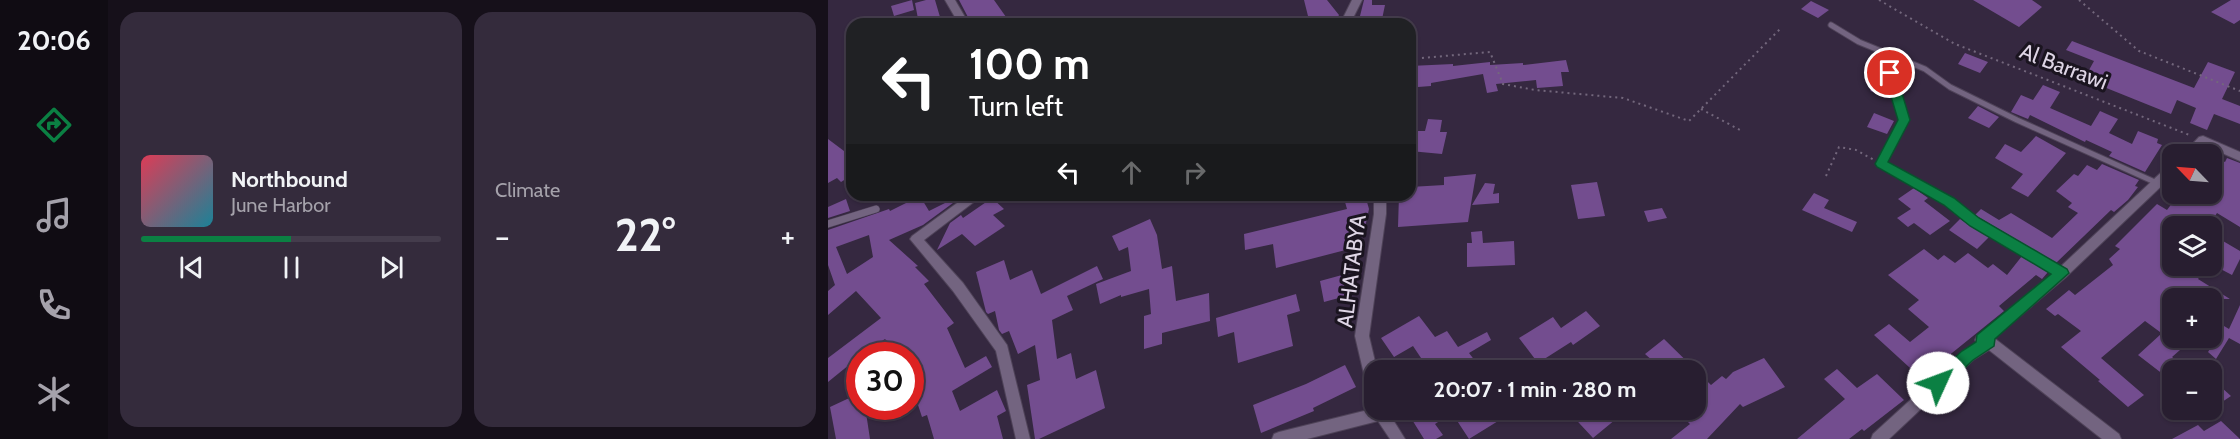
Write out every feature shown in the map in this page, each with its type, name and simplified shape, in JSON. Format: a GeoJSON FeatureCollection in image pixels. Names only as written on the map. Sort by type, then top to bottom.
{"type":"FeatureCollection","features":[{"type":"Feature","properties":{"kind":"street"},"geometry":{"type":"LineString","coordinates":[[950,0],[960,18]]}},
{"type":"Feature","properties":{"kind":"street"},"geometry":{"type":"LineString","coordinates":[[1348,18],[1357,0]]}},
{"type":"Feature","properties":{"kind":"street"},"geometry":{"type":"LineString","coordinates":[[2199,144],[2203,140],[2240,157]]}},
{"type":"Feature","properties":{"kind":"street"},"geometry":{"type":"LineString","coordinates":[[2114,439],[1989,342],[1982,340],[2062,273],[2162,178]]}},
{"type":"Feature","properties":{"kind":"street"},"geometry":{"type":"LineString","coordinates":[[969,201],[916,240],[958,287],[1002,348],[1023,439]]}},
{"type":"Feature","properties":{"kind":"street","name":"ALHATABYA"},"geometry":{"type":"LineString","coordinates":[[1368,360],[1362,336],[1380,201]]}},
{"type":"Feature","properties":{"kind":"street"},"geometry":{"type":"LineString","coordinates":[[1878,439],[1968,356],[1989,342]]}},
{"type":"Feature","properties":{"kind":"street"},"geometry":{"type":"LineString","coordinates":[[1279,439],[1364,416]]}},
{"type":"Feature","properties":{"kind":"street"},"geometry":{"type":"LineString","coordinates":[[1385,420],[1398,439]]}},
{"type":"Feature","properties":{"kind":"lane"},"geometry":{"type":"LineString","coordinates":[[1831,25],[1859,42],[1925,69],[1950,87],[2017,120],[2157,183]]}},
{"type":"Feature","properties":{"kind":"lane"},"geometry":{"type":"LineString","coordinates":[[1890,73],[1904,120],[1881,164],[1949,202],[1975,222],[2062,273]]}},
{"type":"Feature","properties":{"kind":"lane"},"geometry":{"type":"LineString","coordinates":[[828,224],[876,209]]}},
{"type":"Feature","properties":{"kind":"path","name":"Al Barrawi"},"geometry":{"type":"LineString","coordinates":[[1879,0],[1955,44],[2203,140]]}},
{"type":"Feature","properties":{"kind":"path"},"geometry":{"type":"LineString","coordinates":[[2079,0],[2139,51],[2240,91]]}},
{"type":"Feature","properties":{"kind":"path"},"geometry":{"type":"LineString","coordinates":[[1416,58],[1490,52],[1503,84],[1546,91],[1623,98],[1689,121],[1781,28]]}},
{"type":"Feature","properties":{"kind":"path"},"geometry":{"type":"LineString","coordinates":[[1701,109],[1740,130]]}},
{"type":"Feature","properties":{"kind":"path"},"geometry":{"type":"LineString","coordinates":[[1826,176],[1839,147],[1856,150],[1881,164]]}},
{"type":"Feature","properties":{"kind":"building"},"geometry":{"type":"Polygon","coordinates":[[[912,0],[914,10],[894,16],[891,6],[912,0]]]}},
{"type":"Feature","properties":{"kind":"building"},"geometry":{"type":"Polygon","coordinates":[[[935,0],[940,17],[918,18],[915,3],[935,0]]]}},
{"type":"Feature","properties":{"kind":"building"},"geometry":{"type":"Polygon","coordinates":[[[959,0],[994,0],[1007,18],[968,18],[959,0]]]}},
{"type":"Feature","properties":{"kind":"building"},"geometry":{"type":"Polygon","coordinates":[[[1304,0],[1327,0],[1339,15],[1337,18],[1308,18],[1304,0]]]}},
{"type":"Feature","properties":{"kind":"building"},"geometry":{"type":"Polygon","coordinates":[[[1364,0],[1372,0],[1372,5],[1385,5],[1382,18],[1360,18],[1364,0]]]}},
{"type":"Feature","properties":{"kind":"building"},"geometry":{"type":"Polygon","coordinates":[[[1973,0],[2032,0],[2042,7],[2019,27],[1973,0]]]}},
{"type":"Feature","properties":{"kind":"building"},"geometry":{"type":"Polygon","coordinates":[[[2231,0],[2240,0],[2240,20],[2234,24],[2211,12],[2231,0]]]}},
{"type":"Feature","properties":{"kind":"building"},"geometry":{"type":"Polygon","coordinates":[[[1811,1],[1829,10],[1818,18],[1801,9],[1811,1]]]}},
{"type":"Feature","properties":{"kind":"building"},"geometry":{"type":"Polygon","coordinates":[[[2072,41],[2194,88],[2208,62],[2235,72],[2222,99],[2240,106],[2240,124],[2214,114],[2207,130],[2190,123],[2196,108],[2177,100],[2171,114],[2084,79],[2094,61],[2066,50],[2072,41]]]}},
{"type":"Feature","properties":{"kind":"building"},"geometry":{"type":"Polygon","coordinates":[[[1965,53],[1988,62],[1980,73],[1958,64],[1965,53]]]}},
{"type":"Feature","properties":{"kind":"building"},"geometry":{"type":"Polygon","coordinates":[[[1566,60],[1569,72],[1561,72],[1563,86],[1537,88],[1536,80],[1496,84],[1498,91],[1487,93],[1483,74],[1431,83],[1431,86],[1418,87],[1416,84],[1416,66],[1453,64],[1453,66],[1490,62],[1490,65],[1523,63],[1523,65],[1566,60]]]}},
{"type":"Feature","properties":{"kind":"building"},"geometry":{"type":"Polygon","coordinates":[[[1878,78],[1888,84],[1881,95],[1870,91],[1878,78]]]}},
{"type":"Feature","properties":{"kind":"building"},"geometry":{"type":"Polygon","coordinates":[[[2043,85],[2060,92],[2050,108],[2091,126],[2100,111],[2118,119],[2109,133],[2132,144],[2138,131],[2158,139],[2157,143],[2162,145],[2145,172],[2109,156],[2112,152],[2086,140],[2085,142],[2030,115],[2028,119],[2011,112],[2021,95],[2033,100],[2043,85]]]}},
{"type":"Feature","properties":{"kind":"building"},"geometry":{"type":"Polygon","coordinates":[[[1978,106],[1999,117],[1989,128],[1968,118],[1978,106]]]}},
{"type":"Feature","properties":{"kind":"building"},"geometry":{"type":"Polygon","coordinates":[[[1874,113],[1894,121],[1887,134],[1867,127],[1874,113]]]}},
{"type":"Feature","properties":{"kind":"building"},"geometry":{"type":"Polygon","coordinates":[[[1428,119],[1442,120],[1440,132],[1447,132],[1442,154],[1416,152],[1416,131],[1425,131],[1428,119]]]}},
{"type":"Feature","properties":{"kind":"building"},"geometry":{"type":"Polygon","coordinates":[[[2036,136],[2066,153],[2028,197],[2011,188],[2023,174],[1995,158],[2005,144],[2021,152],[2036,136]]]}},
{"type":"Feature","properties":{"kind":"building"},"geometry":{"type":"Polygon","coordinates":[[[828,139],[846,152],[846,179],[841,182],[837,178],[828,183],[828,139]]]}},
{"type":"Feature","properties":{"kind":"building"},"geometry":{"type":"Polygon","coordinates":[[[2227,158],[2240,163],[2240,227],[2217,213],[2215,216],[2162,216],[2162,276],[2200,276],[2198,279],[2212,288],[2162,288],[2162,329],[2160,332],[2145,321],[2101,358],[2144,395],[2128,407],[2061,347],[2081,331],[2058,314],[2055,316],[2046,309],[2069,290],[2075,295],[2113,265],[2109,259],[2120,249],[2115,246],[2157,204],[2167,210],[2172,204],[2222,204],[2222,160],[2225,162],[2227,158]]]}},
{"type":"Feature","properties":{"kind":"building"},"geometry":{"type":"Polygon","coordinates":[[[2102,164],[2139,180],[2135,186],[2138,187],[2128,200],[2114,212],[2111,210],[2056,263],[1975,215],[1981,209],[1999,220],[2011,213],[2052,238],[2078,213],[2068,207],[2072,203],[2056,191],[2074,174],[2078,176],[2087,165],[2097,170],[2102,164]]]}},
{"type":"Feature","properties":{"kind":"building"},"geometry":{"type":"Polygon","coordinates":[[[1476,174],[1468,222],[1398,227],[1399,201],[1416,201],[1416,187],[1444,185],[1444,177],[1476,174]]]}},
{"type":"Feature","properties":{"kind":"building"},"geometry":{"type":"Polygon","coordinates":[[[1597,182],[1605,216],[1578,219],[1571,185],[1597,182]]]}},
{"type":"Feature","properties":{"kind":"building"},"geometry":{"type":"Polygon","coordinates":[[[1485,183],[1495,184],[1493,194],[1499,193],[1499,203],[1472,205],[1485,183]]]}},
{"type":"Feature","properties":{"kind":"building"},"geometry":{"type":"Polygon","coordinates":[[[1914,188],[1928,198],[1924,201],[1950,221],[1930,235],[1914,223],[1908,227],[1897,218],[1911,209],[1898,199],[1914,188]]]}},
{"type":"Feature","properties":{"kind":"building"},"geometry":{"type":"Polygon","coordinates":[[[1814,193],[1829,200],[1824,208],[1857,222],[1852,232],[1802,210],[1814,193]]]}},
{"type":"Feature","properties":{"kind":"building"},"geometry":{"type":"Polygon","coordinates":[[[846,199],[850,211],[828,218],[828,207],[846,199]]]}},
{"type":"Feature","properties":{"kind":"building"},"geometry":{"type":"Polygon","coordinates":[[[910,201],[923,201],[929,211],[952,201],[953,203],[923,225],[889,240],[918,266],[915,267],[929,281],[924,284],[954,323],[947,328],[965,368],[986,356],[992,367],[952,391],[960,411],[997,390],[1006,411],[997,416],[1003,439],[934,439],[927,415],[924,416],[924,342],[888,342],[885,339],[881,342],[849,342],[881,318],[856,291],[828,315],[828,291],[835,285],[828,265],[828,230],[889,209],[890,211],[910,201]],[[869,235],[836,247],[847,274],[873,257],[869,235]]]}},
{"type":"Feature","properties":{"kind":"building"},"geometry":{"type":"Polygon","coordinates":[[[988,201],[995,201],[1004,209],[993,215],[1005,226],[975,246],[962,234],[937,250],[950,223],[961,215],[963,218],[988,201]]]}},
{"type":"Feature","properties":{"kind":"building"},"geometry":{"type":"Polygon","coordinates":[[[1345,201],[1367,201],[1369,209],[1361,246],[1276,268],[1273,244],[1245,250],[1244,234],[1347,209],[1345,201]]]}},
{"type":"Feature","properties":{"kind":"building"},"geometry":{"type":"Polygon","coordinates":[[[1662,208],[1667,218],[1648,222],[1644,211],[1662,208]]]}},
{"type":"Feature","properties":{"kind":"building"},"geometry":{"type":"Polygon","coordinates":[[[1150,219],[1157,235],[1162,269],[1172,266],[1176,301],[1209,293],[1210,321],[1162,333],[1162,344],[1144,349],[1144,316],[1151,314],[1149,289],[1121,297],[1121,295],[1100,304],[1096,284],[1131,271],[1128,247],[1119,251],[1112,236],[1150,219]]]}},
{"type":"Feature","properties":{"kind":"building"},"geometry":{"type":"Polygon","coordinates":[[[1960,219],[1989,237],[1977,249],[1949,230],[1960,219]]]}},
{"type":"Feature","properties":{"kind":"building"},"geometry":{"type":"Polygon","coordinates":[[[1482,231],[1483,243],[1514,241],[1515,265],[1467,267],[1467,243],[1472,243],[1471,232],[1482,231]]]}},
{"type":"Feature","properties":{"kind":"building"},"geometry":{"type":"Polygon","coordinates":[[[2222,240],[2240,251],[2240,259],[2232,275],[2222,270],[2222,240]]]}},
{"type":"Feature","properties":{"kind":"building"},"geometry":{"type":"Polygon","coordinates":[[[1924,249],[1938,260],[1944,255],[1955,263],[1968,253],[1988,268],[1993,264],[2007,275],[2022,256],[2048,272],[2042,279],[2036,275],[1999,306],[2004,311],[1921,378],[1874,335],[1889,324],[1910,342],[1929,327],[1908,309],[1919,300],[1888,275],[1924,249]]]}},
{"type":"Feature","properties":{"kind":"building"},"geometry":{"type":"Polygon","coordinates":[[[1004,260],[1010,280],[1032,270],[1041,294],[1097,266],[1103,279],[1067,296],[1073,310],[1052,320],[1057,359],[1071,353],[1076,379],[1096,370],[1105,408],[1039,439],[1035,439],[1027,385],[1040,380],[1035,345],[1018,354],[1009,331],[1002,334],[999,330],[995,311],[988,314],[986,312],[976,272],[1004,260]]]}},
{"type":"Feature","properties":{"kind":"building"},"geometry":{"type":"Polygon","coordinates":[[[1342,275],[1346,296],[1324,302],[1320,281],[1342,275]]]}},
{"type":"Feature","properties":{"kind":"building"},"geometry":{"type":"Polygon","coordinates":[[[1296,294],[1300,311],[1287,315],[1293,346],[1238,363],[1234,332],[1218,337],[1216,318],[1296,294]]]}},
{"type":"Feature","properties":{"kind":"building"},"geometry":{"type":"Polygon","coordinates":[[[2240,305],[2240,344],[2229,338],[2216,359],[2208,352],[2210,348],[2222,348],[2222,329],[2224,326],[2229,329],[2240,305]]]}},
{"type":"Feature","properties":{"kind":"building"},"geometry":{"type":"Polygon","coordinates":[[[1586,311],[1600,326],[1573,345],[1571,342],[1543,360],[1536,360],[1519,338],[1553,317],[1561,328],[1586,311]]]}},
{"type":"Feature","properties":{"kind":"building"},"geometry":{"type":"Polygon","coordinates":[[[1419,316],[1435,337],[1447,331],[1458,347],[1487,332],[1491,340],[1469,353],[1474,360],[1422,360],[1413,346],[1394,357],[1381,338],[1419,316]]]}},
{"type":"Feature","properties":{"kind":"building"},"geometry":{"type":"Polygon","coordinates":[[[2161,334],[2162,348],[2180,350],[2172,357],[2176,360],[2162,360],[2162,373],[2138,355],[2161,334]]]}},
{"type":"Feature","properties":{"kind":"building"},"geometry":{"type":"Polygon","coordinates":[[[1664,339],[1685,360],[1652,360],[1645,354],[1664,339]]]}},
{"type":"Feature","properties":{"kind":"building"},"geometry":{"type":"Polygon","coordinates":[[[846,344],[846,367],[828,382],[828,358],[846,344]]]}},
{"type":"Feature","properties":{"kind":"building"},"geometry":{"type":"Polygon","coordinates":[[[1764,358],[1785,387],[1743,407],[1740,404],[1707,439],[1671,439],[1690,424],[1686,420],[1706,420],[1706,380],[1711,385],[1722,376],[1726,379],[1733,372],[1764,358]]]}},
{"type":"Feature","properties":{"kind":"building"},"geometry":{"type":"Polygon","coordinates":[[[1345,365],[1356,387],[1313,408],[1314,411],[1261,433],[1253,405],[1306,384],[1345,365]]]}},
{"type":"Feature","properties":{"kind":"building"},"geometry":{"type":"Polygon","coordinates":[[[1837,369],[1857,388],[1877,374],[1904,400],[1864,431],[1862,429],[1849,439],[1797,439],[1845,399],[1824,379],[1837,369]]]}},
{"type":"Feature","properties":{"kind":"building"},"geometry":{"type":"Polygon","coordinates":[[[2222,388],[2231,396],[2222,402],[2222,388]]]}},
{"type":"Feature","properties":{"kind":"building"},"geometry":{"type":"Polygon","coordinates":[[[846,400],[846,420],[867,420],[870,439],[836,439],[830,407],[846,400]]]}},
{"type":"Feature","properties":{"kind":"building"},"geometry":{"type":"Polygon","coordinates":[[[1412,420],[1441,420],[1435,424],[1443,435],[1436,439],[1424,439],[1412,420]]]}},
{"type":"Feature","properties":{"kind":"building"},"geometry":{"type":"Polygon","coordinates":[[[1457,420],[1500,420],[1469,439],[1457,420]]]}},
{"type":"Feature","properties":{"kind":"building"},"geometry":{"type":"Polygon","coordinates":[[[1576,420],[1615,420],[1593,438],[1576,420]]]}},
{"type":"Feature","properties":{"kind":"building"},"geometry":{"type":"Polygon","coordinates":[[[2221,421],[2240,439],[2172,439],[2198,425],[2204,431],[2221,421]]]}},
{"type":"Feature","properties":{"kind":"route"},"geometry":{"type":"LineString","coordinates":[[1890,73],[1904,120],[1881,164],[1949,202],[1975,222],[2062,273],[1982,340],[1989,342],[1968,356],[1938,383]]}}]}
